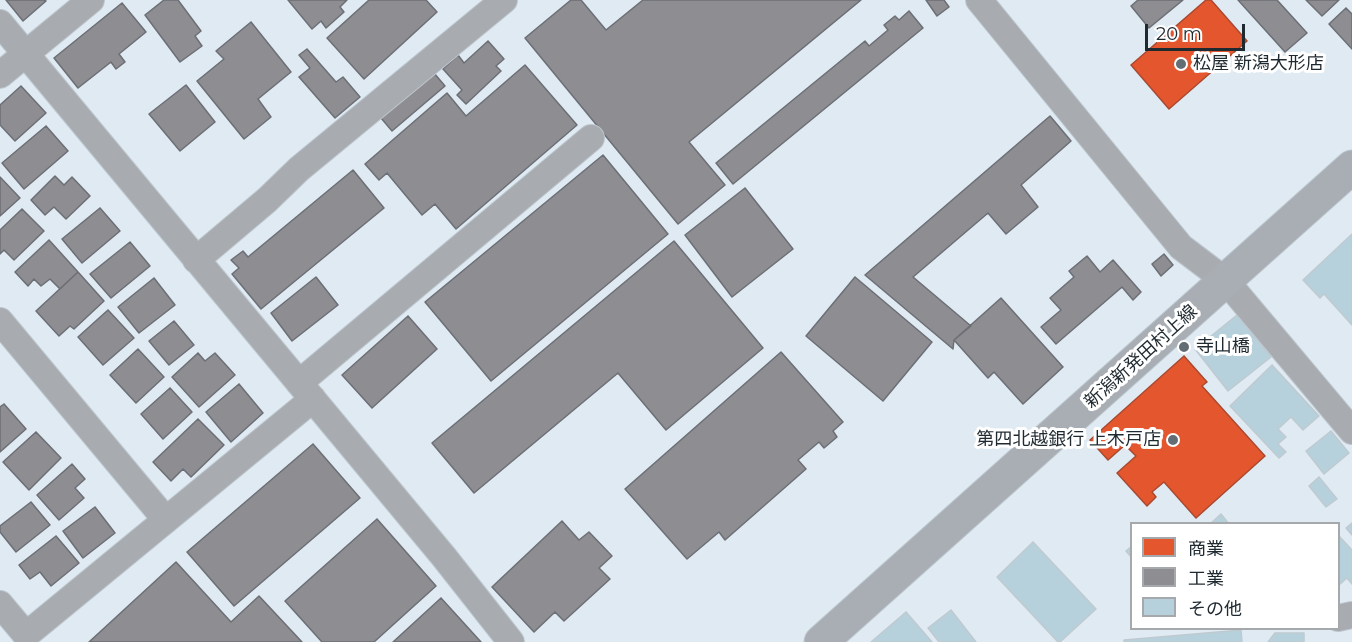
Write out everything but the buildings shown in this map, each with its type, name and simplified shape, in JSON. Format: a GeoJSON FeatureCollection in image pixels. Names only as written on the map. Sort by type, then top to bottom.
{"type":"FeatureCollection","features":[{"type":"Feature","properties":{"kind":"main road","name":"新潟新発田村上線"},"geometry":{"type":"LineString","coordinates":[[821,642],[1352,167]]}},
{"type":"Feature","properties":{"kind":"street"},"geometry":{"type":"LineString","coordinates":[[0,75],[91,0]]}},
{"type":"Feature","properties":{"kind":"street"},"geometry":{"type":"LineString","coordinates":[[196,260],[267,200],[299,169],[504,0]]}},
{"type":"Feature","properties":{"kind":"street"},"geometry":{"type":"LineString","coordinates":[[979,0],[1181,247],[1226,281],[1352,431]]}},
{"type":"Feature","properties":{"kind":"street"},"geometry":{"type":"LineString","coordinates":[[0,23],[444,557],[511,642]]}},
{"type":"Feature","properties":{"kind":"street"},"geometry":{"type":"LineString","coordinates":[[0,604],[26,635],[166,520],[306,391],[591,138]]}},
{"type":"Feature","properties":{"kind":"street"},"geometry":{"type":"LineString","coordinates":[[0,321],[166,520]]}},
{"type":"Feature","properties":{"kind":"place","name":"松屋 新潟大形店"},"geometry":{"type":"Point","coordinates":[1181,64]}},
{"type":"Feature","properties":{"kind":"place","name":"寺山橋"},"geometry":{"type":"Point","coordinates":[1184,347]}},
{"type":"Feature","properties":{"kind":"place","name":"第四北越銀行 上木戸店"},"geometry":{"type":"Point","coordinates":[1173,440]}}]}
